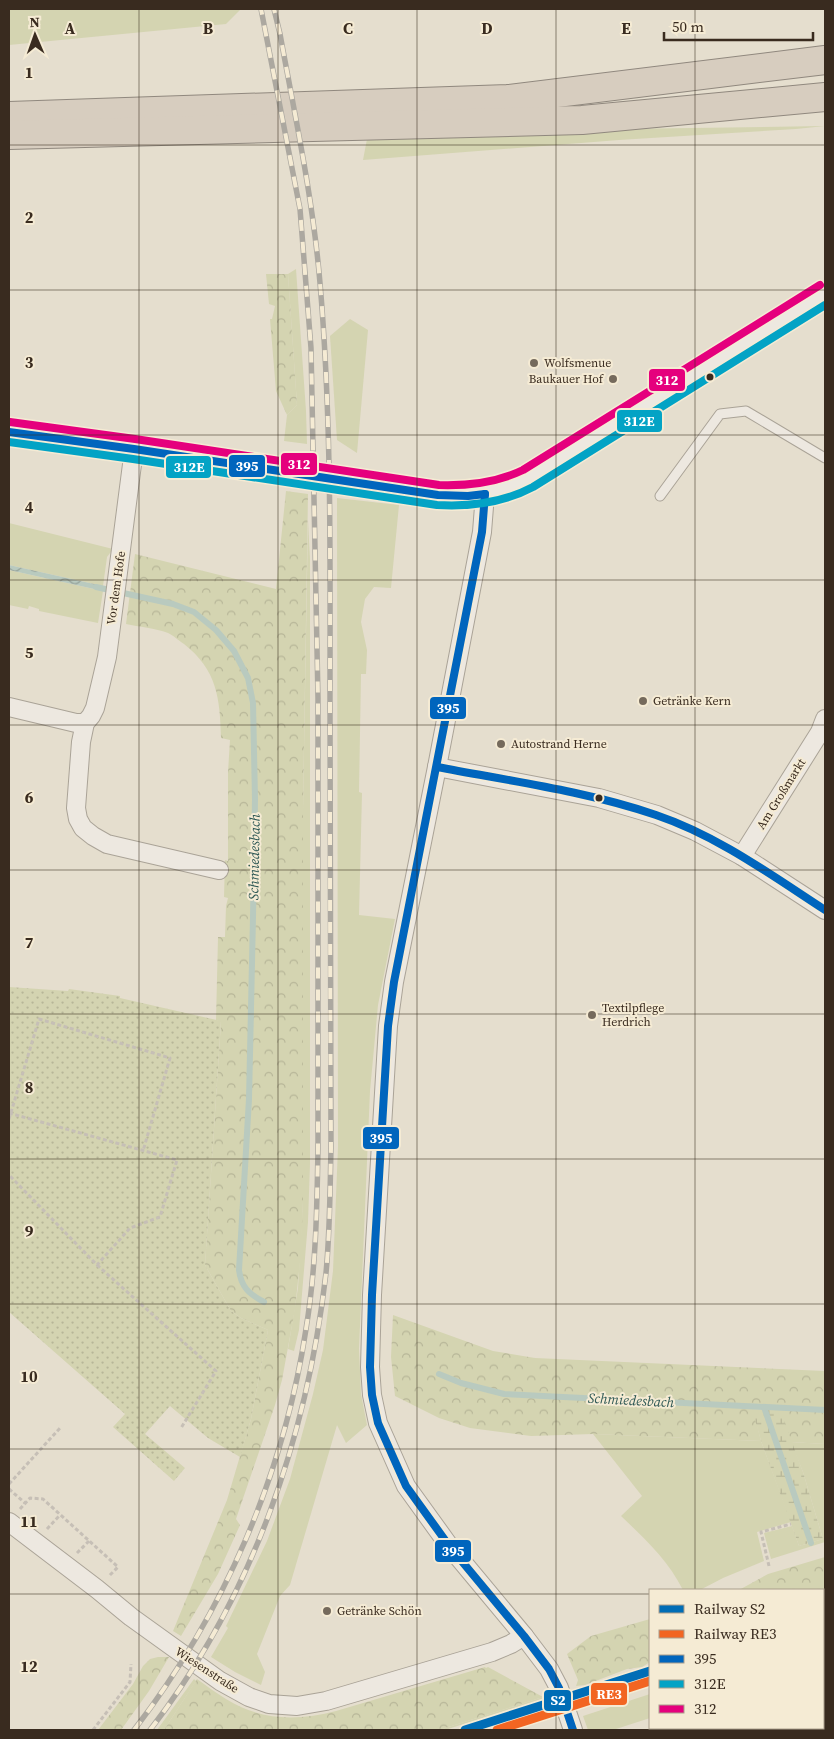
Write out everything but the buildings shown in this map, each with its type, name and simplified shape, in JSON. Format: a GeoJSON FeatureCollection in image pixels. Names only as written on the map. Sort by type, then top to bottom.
{"type":"FeatureCollection","features":[{"type":"Feature","properties":{"kind":"highway"},"geometry":{"type":"LineString","coordinates":[[9,116],[508,99],[825,60]]}},
{"type":"Feature","properties":{"kind":"highway"},"geometry":{"type":"LineString","coordinates":[[9,136],[582,120],[825,97]]}},
{"type":"Feature","properties":{"kind":"street"},"geometry":{"type":"LineString","coordinates":[[9,432],[438,495],[468,496],[485,494],[504,490],[528,479],[825,293]]}},
{"type":"Feature","properties":{"kind":"street","name":"Vor dem Hofe"},"geometry":{"type":"LineString","coordinates":[[134,449],[106,657],[96,708],[85,723],[81,742],[76,808],[78,819],[83,828],[107,844],[219,870]]}},
{"type":"Feature","properties":{"kind":"street"},"geometry":{"type":"LineString","coordinates":[[485,494],[482,532],[394,982],[388,1026],[372,1295],[370,1366],[372,1395],[378,1423],[406,1486],[450,1547],[549,1669],[559,1688],[573,1730]]}},
{"type":"Feature","properties":{"kind":"street"},"geometry":{"type":"LineString","coordinates":[[9,707],[76,723],[85,723]]}},
{"type":"Feature","properties":{"kind":"street","name":"Am Großmarkt"},"geometry":{"type":"LineString","coordinates":[[742,856],[823,729]]}},
{"type":"Feature","properties":{"kind":"street"},"geometry":{"type":"LineString","coordinates":[[437,767],[607,800],[658,815],[695,831],[742,856],[825,910]]}},
{"type":"Feature","properties":{"kind":"street","name":"Wiesenstraße"},"geometry":{"type":"LineString","coordinates":[[11,1519],[130,1617],[220,1681],[249,1697],[269,1704],[298,1706],[326,1701],[492,1652],[524,1636]]}},
{"type":"Feature","properties":{"kind":"lane"},"geometry":{"type":"LineString","coordinates":[[660,496],[720,414],[746,411],[825,458]]}},
{"type":"Feature","properties":{"kind":"path"},"geometry":{"type":"LineString","coordinates":[[9,1119],[9,1113],[39,1018],[170,1058],[143,1151]]}},
{"type":"Feature","properties":{"kind":"path"},"geometry":{"type":"LineString","coordinates":[[9,1113],[177,1160],[160,1217],[130,1228],[97,1265]]}},
{"type":"Feature","properties":{"kind":"path"},"geometry":{"type":"LineString","coordinates":[[9,1175],[97,1265],[216,1371],[181,1428]]}},
{"type":"Feature","properties":{"kind":"path"},"geometry":{"type":"LineString","coordinates":[[9,1484],[60,1428]]}},
{"type":"Feature","properties":{"kind":"path"},"geometry":{"type":"LineString","coordinates":[[9,1489],[25,1503]]}},
{"type":"Feature","properties":{"kind":"path"},"geometry":{"type":"LineString","coordinates":[[11,1519],[30,1498],[43,1499],[118,1567],[112,1574]]}},
{"type":"Feature","properties":{"kind":"path"},"geometry":{"type":"LineString","coordinates":[[48,1528],[60,1515]]}},
{"type":"Feature","properties":{"kind":"path"},"geometry":{"type":"LineString","coordinates":[[769,1566],[761,1532],[791,1524]]}},
{"type":"Feature","properties":{"kind":"path"},"geometry":{"type":"LineString","coordinates":[[79,1551],[89,1540]]}},
{"type":"Feature","properties":{"kind":"path"},"geometry":{"type":"LineString","coordinates":[[93,1730],[130,1682],[131,1664]]}},
{"type":"Feature","properties":{"kind":"green space"},"geometry":{"type":"Polygon","coordinates":[[[9,9],[241,9],[226,24],[9,45],[9,9]]]}},
{"type":"Feature","properties":{"kind":"green space"},"geometry":{"type":"Polygon","coordinates":[[[825,126],[363,160],[367,139],[619,129],[825,126]]]}},
{"type":"Feature","properties":{"kind":"green space"},"geometry":{"type":"Polygon","coordinates":[[[296,269],[307,444],[284,441],[287,415],[297,405],[288,274],[296,269]]]}},
{"type":"Feature","properties":{"kind":"green space"},"geometry":{"type":"Polygon","coordinates":[[[266,274],[288,274],[297,405],[287,415],[276,391],[270,319],[272,319],[275,306],[269,304],[266,274]]]}},
{"type":"Feature","properties":{"kind":"green space"},"geometry":{"type":"Polygon","coordinates":[[[350,319],[368,330],[357,453],[337,440],[330,336],[350,319]]]}},
{"type":"Feature","properties":{"kind":"green space"},"geometry":{"type":"Polygon","coordinates":[[[286,491],[308,494],[303,809],[303,1201],[301,1253],[295,1309],[282,1380],[236,1519],[240,1525],[218,1574],[181,1636],[173,1631],[227,1500],[251,1419],[268,1330],[241,1318],[231,1311],[205,1265],[221,1022],[216,1020],[218,937],[225,937],[228,898],[224,897],[225,860],[228,861],[230,740],[221,738],[218,698],[204,664],[172,635],[126,624],[135,554],[276,589],[286,491]]]}},
{"type":"Feature","properties":{"kind":"green space"},"geometry":{"type":"Polygon","coordinates":[[[337,498],[399,505],[391,588],[374,587],[365,599],[361,622],[367,650],[366,674],[361,674],[359,792],[362,793],[359,915],[395,919],[378,1005],[370,1091],[359,1349],[361,1394],[367,1425],[346,1443],[337,1425],[290,1585],[280,1596],[257,1654],[265,1672],[261,1685],[211,1657],[228,1628],[226,1626],[267,1541],[290,1479],[323,1350],[333,1271],[338,1147],[337,498]]]}},
{"type":"Feature","properties":{"kind":"green space"},"geometry":{"type":"Polygon","coordinates":[[[308,520],[310,559],[310,1164],[308,1222],[299,1330],[294,1351],[288,1349],[298,1288],[303,1201],[303,809],[308,520]]]}},
{"type":"Feature","properties":{"kind":"green space"},"geometry":{"type":"Polygon","coordinates":[[[9,523],[113,549],[107,557],[103,586],[9,565],[9,523]]]}},
{"type":"Feature","properties":{"kind":"green space"},"geometry":{"type":"Polygon","coordinates":[[[9,570],[103,591],[98,623],[39,611],[39,609],[29,606],[28,609],[9,605],[9,570]]]}},
{"type":"Feature","properties":{"kind":"green space"},"geometry":{"type":"Polygon","coordinates":[[[9,987],[68,991],[69,989],[120,996],[120,998],[221,1021],[205,1265],[231,1311],[241,1318],[268,1330],[251,1419],[240,1457],[208,1438],[170,1406],[145,1434],[185,1468],[174,1481],[113,1427],[125,1414],[9,1312],[9,987]]]}},
{"type":"Feature","properties":{"kind":"green space"},"geometry":{"type":"Polygon","coordinates":[[[393,1315],[493,1351],[535,1358],[825,1371],[825,1444],[791,1442],[779,1410],[753,1409],[761,1441],[593,1434],[531,1436],[470,1428],[439,1418],[395,1396],[391,1357],[393,1315]]]}},
{"type":"Feature","properties":{"kind":"green space"},"geometry":{"type":"Polygon","coordinates":[[[752,1409],[780,1410],[803,1472],[823,1539],[799,1546],[761,1441],[752,1409]]]}},
{"type":"Feature","properties":{"kind":"green space"},"geometry":{"type":"Polygon","coordinates":[[[593,1434],[761,1441],[791,1522],[757,1532],[764,1561],[702,1589],[682,1589],[663,1559],[621,1516],[642,1496],[593,1434]]]}},
{"type":"Feature","properties":{"kind":"green space"},"geometry":{"type":"Polygon","coordinates":[[[791,1442],[825,1444],[825,1542],[771,1559],[764,1533],[792,1526],[799,1546],[823,1539],[803,1472],[791,1442]]]}},
{"type":"Feature","properties":{"kind":"green space"},"geometry":{"type":"Polygon","coordinates":[[[825,1557],[825,1605],[824,1589],[741,1589],[768,1574],[825,1557]]]}},
{"type":"Feature","properties":{"kind":"green space"},"geometry":{"type":"Polygon","coordinates":[[[649,1619],[649,1663],[642,1667],[627,1669],[585,1685],[576,1686],[578,1680],[567,1654],[591,1636],[649,1619]]]}},
{"type":"Feature","properties":{"kind":"green space"},"geometry":{"type":"Polygon","coordinates":[[[169,1657],[149,1691],[121,1730],[98,1730],[133,1684],[143,1666],[150,1659],[169,1657]]]}},
{"type":"Feature","properties":{"kind":"green space"},"geometry":{"type":"Polygon","coordinates":[[[485,1667],[543,1697],[439,1730],[164,1730],[197,1679],[226,1699],[253,1712],[280,1717],[294,1717],[336,1711],[485,1667]]]}},
{"type":"Feature","properties":{"kind":"green space"},"geometry":{"type":"Polygon","coordinates":[[[194,1679],[196,1681],[164,1730],[157,1730],[194,1679]]]}},
{"type":"Feature","properties":{"kind":"green space"},"geometry":{"type":"Polygon","coordinates":[[[649,1694],[649,1718],[613,1730],[588,1730],[583,1716],[649,1694]]]}},
{"type":"Feature","properties":{"kind":"green space"},"geometry":{"type":"Polygon","coordinates":[[[543,1697],[445,1730],[439,1730],[543,1697]]]}},
{"type":"Feature","properties":{"kind":"green space"},"geometry":{"type":"Polygon","coordinates":[[[825,1705],[825,1730],[742,1730],[824,1729],[825,1705]]]}},
{"type":"Feature","properties":{"kind":"water"},"geometry":{"type":"Polygon","coordinates":[[[9,565],[103,586],[103,591],[9,570],[9,565]]]}},
{"type":"Feature","properties":{"kind":"waterway","name":"Schmiedesbach"},"geometry":{"type":"LineString","coordinates":[[96,587],[173,604],[194,612],[216,630],[234,651],[248,678],[253,703],[255,799],[249,1099],[239,1270],[242,1281],[247,1289],[264,1302]]}},
{"type":"Feature","properties":{"kind":"waterway","name":"Schmiedesbach"},"geometry":{"type":"LineString","coordinates":[[439,1374],[461,1383],[504,1394],[825,1410]]}},
{"type":"Feature","properties":{"kind":"waterway"},"geometry":{"type":"LineString","coordinates":[[764,1407],[811,1543]]}},
{"type":"Feature","properties":{"kind":"railway"},"geometry":{"type":"LineString","coordinates":[[134,1730],[196,1638],[222,1590],[266,1489],[296,1383],[306,1329],[314,1261],[318,1148],[318,699],[311,348],[300,209],[261,9]]}},
{"type":"Feature","properties":{"kind":"railway"},"geometry":{"type":"LineString","coordinates":[[150,1730],[186,1679],[218,1626],[246,1571],[269,1514],[289,1455],[305,1395],[317,1335],[326,1273],[331,1148],[330,546],[327,388],[320,283],[313,220],[274,9]]}},
{"type":"Feature","properties":{"kind":"railway"},"geometry":{"type":"LineString","coordinates":[[660,1730],[664,1729]]}},
{"type":"Feature","properties":{"kind":"rail line","name":"S2"},"geometry":{"type":"LineString","coordinates":[[465,1730],[649,1671]]}},
{"type":"Feature","properties":{"kind":"rail line","name":"RE3"},"geometry":{"type":"LineString","coordinates":[[497,1730],[649,1681]]}},
{"type":"Feature","properties":{"kind":"transit line","name":"312"},"geometry":{"type":"LineString","coordinates":[[10,422],[439,485],[482,483],[503,478],[523,470],[820,285]]}},
{"type":"Feature","properties":{"kind":"transit line","name":"312E"},"geometry":{"type":"LineString","coordinates":[[9,442],[437,505],[486,503],[510,497],[533,487],[825,305]]}},
{"type":"Feature","properties":{"kind":"transit line","name":"395"},"geometry":{"type":"LineString","coordinates":[[9,432],[438,495],[468,496],[485,494]]}},
{"type":"Feature","properties":{"kind":"transit line","name":"395"},"geometry":{"type":"LineString","coordinates":[[485,494],[482,532],[394,982],[388,1026],[372,1295],[370,1367],[372,1395],[378,1423],[406,1486],[450,1547],[549,1669],[559,1688],[573,1730]]}},
{"type":"Feature","properties":{"kind":"transit line","name":"395"},"geometry":{"type":"LineString","coordinates":[[437,767],[603,799],[656,815],[701,834],[744,857],[825,910]]}},
{"type":"Feature","properties":{"kind":"place","name":"Wolfsmenue"},"geometry":{"type":"Point","coordinates":[534,363]}},
{"type":"Feature","properties":{"kind":"place","name":"Baukauer Hof"},"geometry":{"type":"Point","coordinates":[613,379]}},
{"type":"Feature","properties":{"kind":"place","name":"Getränke Kern"},"geometry":{"type":"Point","coordinates":[643,701]}},
{"type":"Feature","properties":{"kind":"place","name":"Autostrand Herne"},"geometry":{"type":"Point","coordinates":[501,744]}},
{"type":"Feature","properties":{"kind":"place","name":"Textilpflege Herdrich"},"geometry":{"type":"Point","coordinates":[592,1015]}},
{"type":"Feature","properties":{"kind":"place","name":"Getränke Schön"},"geometry":{"type":"Point","coordinates":[327,1611]}}]}
